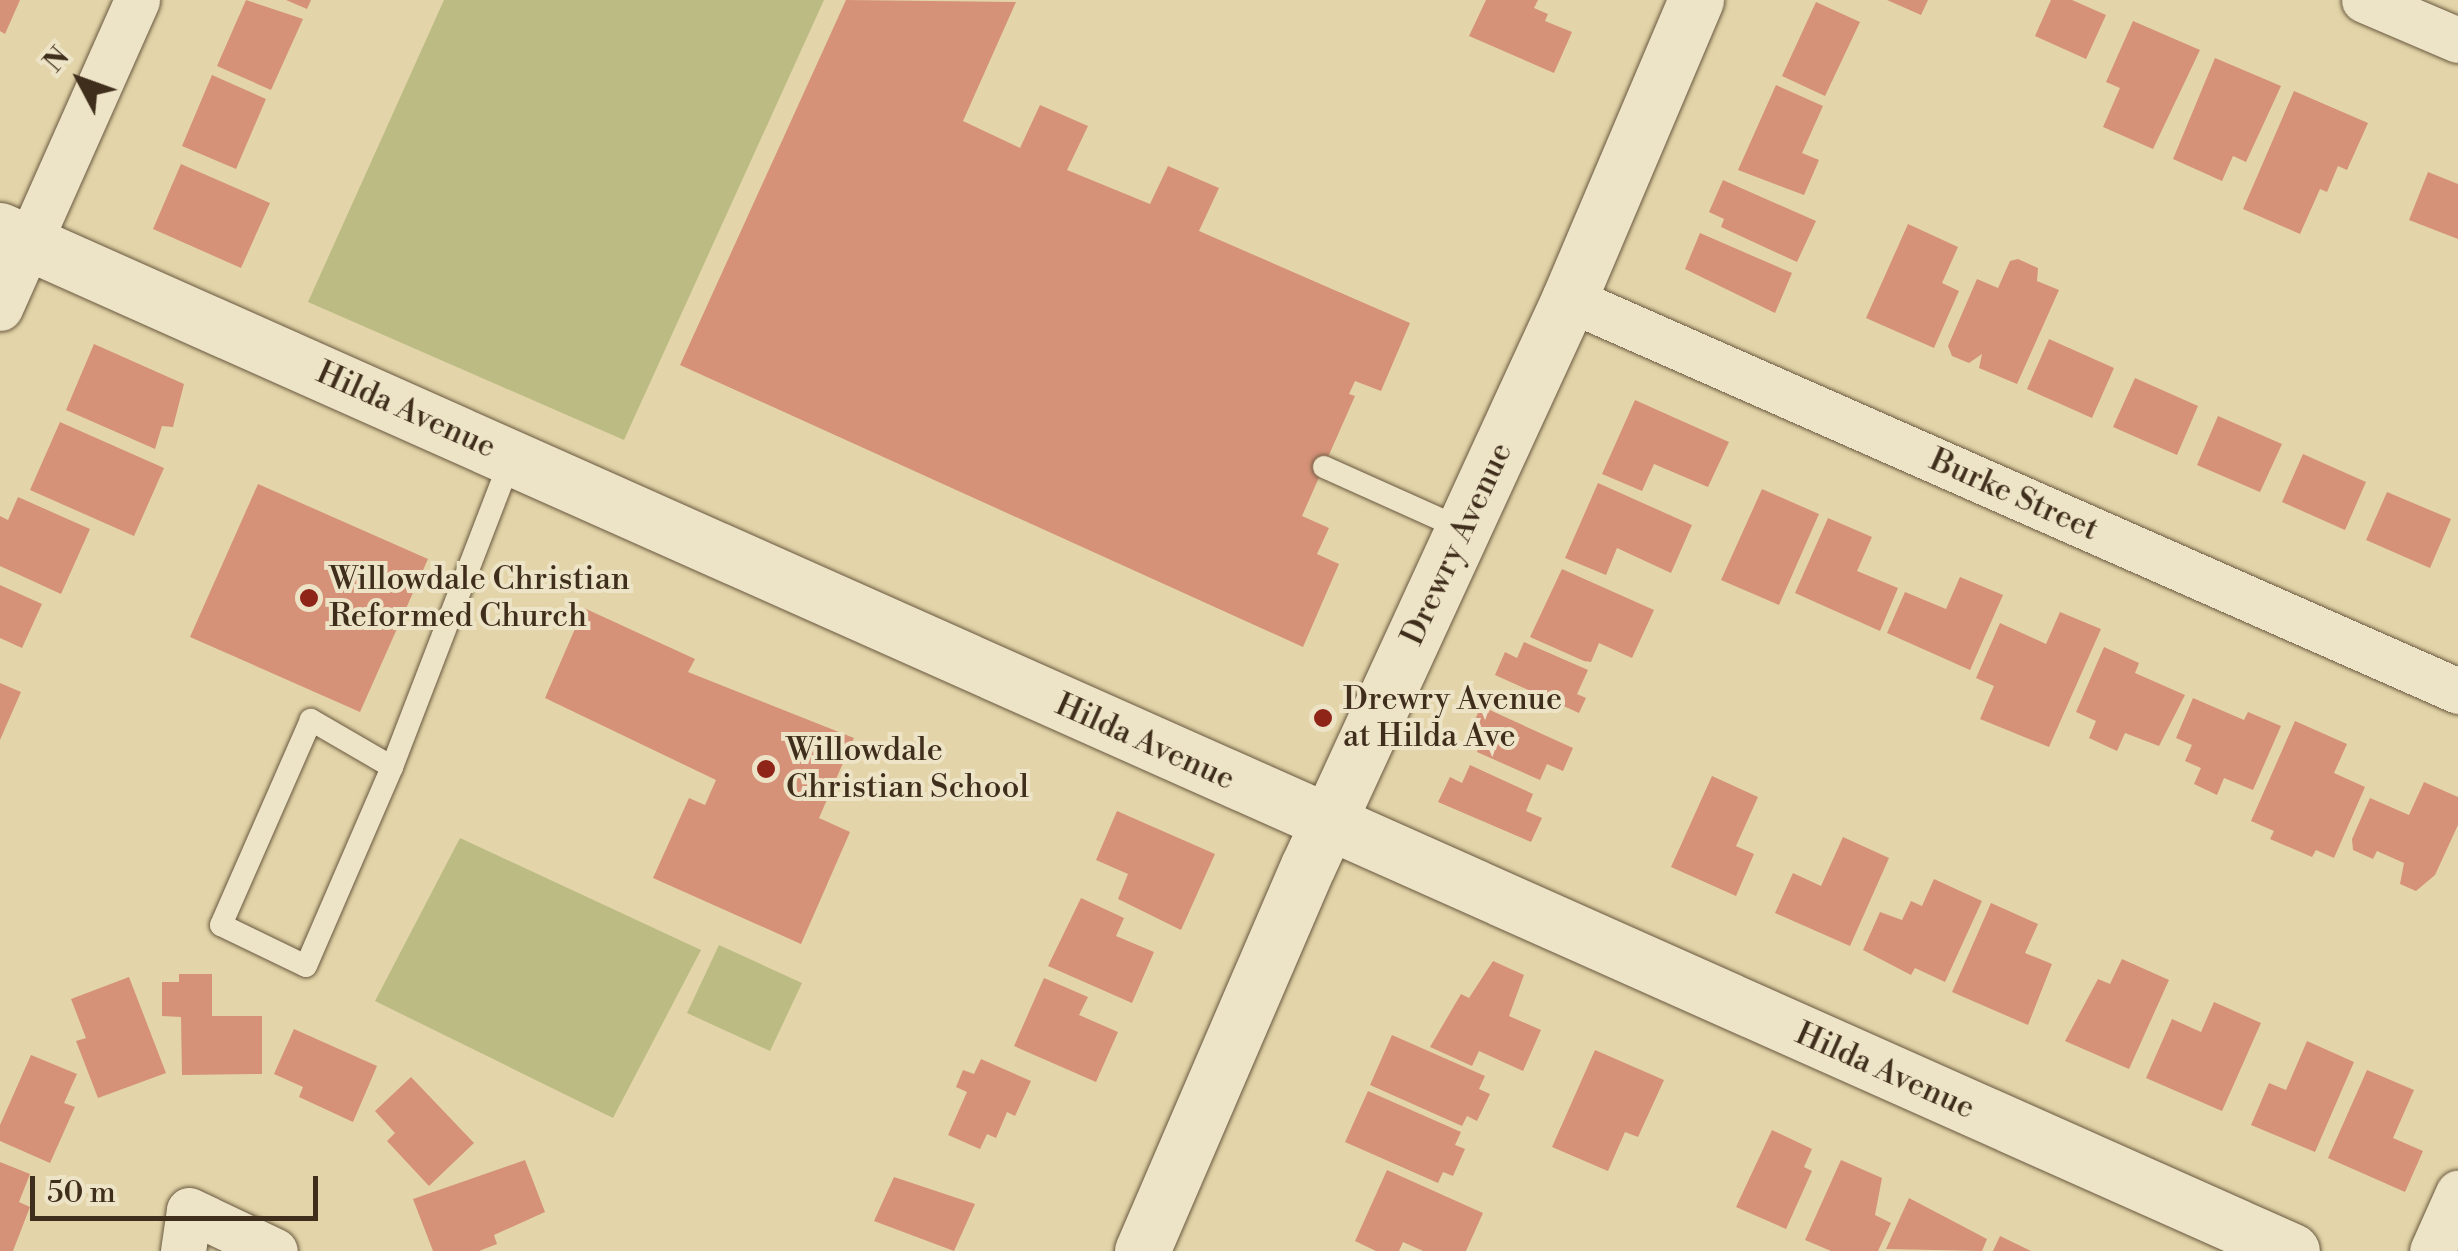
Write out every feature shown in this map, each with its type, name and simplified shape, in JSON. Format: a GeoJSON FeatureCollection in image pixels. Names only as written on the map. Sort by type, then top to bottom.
{"type":"FeatureCollection","features":[{"type":"Feature","properties":{"kind":"street"},"geometry":{"type":"LineString","coordinates":[[0,308],[15,237],[137,0]]}},
{"type":"Feature","properties":{"kind":"street","name":"Drewry Avenue"},"geometry":{"type":"LineString","coordinates":[[1142,1251],[1328,824],[1569,299],[1696,0]]}},
{"type":"Feature","properties":{"kind":"street"},"geometry":{"type":"LineString","coordinates":[[2364,0],[2458,40]]}},
{"type":"Feature","properties":{"kind":"street","name":"Hilda Avenue"},"geometry":{"type":"LineString","coordinates":[[15,237],[2292,1251]]}},
{"type":"Feature","properties":{"kind":"street","name":"Burke Street"},"geometry":{"type":"LineString","coordinates":[[1569,299],[2458,692]]}},
{"type":"Feature","properties":{"kind":"street"},"geometry":{"type":"LineString","coordinates":[[2432,1251],[2458,1193]]}},
{"type":"Feature","properties":{"kind":"street"},"geometry":{"type":"LineString","coordinates":[[182,1251],[189,1210],[276,1251]]}},
{"type":"Feature","properties":{"kind":"lane"},"geometry":{"type":"LineString","coordinates":[[392,768],[311,720],[221,925],[306,966],[392,768],[512,456]]}},
{"type":"Feature","properties":{"kind":"lane"},"geometry":{"type":"LineString","coordinates":[[1324,467],[1463,530]]}},
{"type":"Feature","properties":{"kind":"green space"},"geometry":{"type":"Polygon","coordinates":[[[444,0],[824,0],[624,440],[308,302],[444,0]]]}},
{"type":"Feature","properties":{"kind":"green space"},"geometry":{"type":"Polygon","coordinates":[[[460,838],[701,950],[613,1118],[375,1001],[460,838]]]}},
{"type":"Feature","properties":{"kind":"green space"},"geometry":{"type":"Polygon","coordinates":[[[719,945],[802,983],[770,1051],[687,1013],[719,945]]]}},
{"type":"Feature","properties":{"kind":"building"},"geometry":{"type":"Polygon","coordinates":[[[0,0],[20,0],[5,34],[0,31],[0,0]]]}},
{"type":"Feature","properties":{"kind":"building"},"geometry":{"type":"Polygon","coordinates":[[[246,0],[303,19],[271,90],[217,66],[246,0]]]}},
{"type":"Feature","properties":{"kind":"building"},"geometry":{"type":"Polygon","coordinates":[[[286,0],[311,0],[307,9],[286,0]]]}},
{"type":"Feature","properties":{"kind":"building"},"geometry":{"type":"Polygon","coordinates":[[[846,0],[1016,2],[963,121],[1020,148],[1040,105],[1088,126],[1067,170],[1150,204],[1168,166],[1219,188],[1199,231],[1410,323],[1381,391],[1355,381],[1349,394],[1355,396],[1302,516],[1329,528],[1317,554],[1339,564],[1303,647],[680,365],[846,0]]]}},
{"type":"Feature","properties":{"kind":"building"},"geometry":{"type":"Polygon","coordinates":[[[1486,0],[1538,0],[1534,8],[1548,14],[1545,21],[1572,32],[1554,73],[1469,36],[1486,0]]]}},
{"type":"Feature","properties":{"kind":"building"},"geometry":{"type":"Polygon","coordinates":[[[1887,0],[1928,0],[1921,15],[1887,0]]]}},
{"type":"Feature","properties":{"kind":"building"},"geometry":{"type":"Polygon","coordinates":[[[2051,0],[2072,0],[2106,15],[2086,59],[2035,36],[2051,0]]]}},
{"type":"Feature","properties":{"kind":"building"},"geometry":{"type":"Polygon","coordinates":[[[1816,2],[1860,22],[1825,96],[1782,76],[1816,2]]]}},
{"type":"Feature","properties":{"kind":"building"},"geometry":{"type":"Polygon","coordinates":[[[2133,21],[2200,50],[2153,149],[2103,127],[2120,88],[2106,82],[2133,21]]]}},
{"type":"Feature","properties":{"kind":"building"},"geometry":{"type":"Polygon","coordinates":[[[2215,58],[2281,86],[2246,162],[2233,156],[2222,181],[2173,159],[2215,58]]]}},
{"type":"Feature","properties":{"kind":"building"},"geometry":{"type":"Polygon","coordinates":[[[212,75],[266,99],[236,169],[182,146],[212,75]]]}},
{"type":"Feature","properties":{"kind":"building"},"geometry":{"type":"Polygon","coordinates":[[[1776,85],[1823,106],[1802,153],[1819,160],[1804,195],[1738,170],[1776,85]]]}},
{"type":"Feature","properties":{"kind":"building"},"geometry":{"type":"Polygon","coordinates":[[[2294,91],[2368,123],[2347,170],[2338,166],[2327,192],[2320,189],[2300,234],[2243,209],[2294,91]]]}},
{"type":"Feature","properties":{"kind":"building"},"geometry":{"type":"Polygon","coordinates":[[[181,164],[270,203],[241,268],[153,229],[181,164]]]}},
{"type":"Feature","properties":{"kind":"building"},"geometry":{"type":"Polygon","coordinates":[[[2428,172],[2458,184],[2458,239],[2409,220],[2428,172]]]}},
{"type":"Feature","properties":{"kind":"building"},"geometry":{"type":"Polygon","coordinates":[[[1723,180],[1816,221],[1797,262],[1721,227],[1724,219],[1709,212],[1723,180]]]}},
{"type":"Feature","properties":{"kind":"building"},"geometry":{"type":"Polygon","coordinates":[[[1908,224],[1958,247],[1942,283],[1959,291],[1934,348],[1866,318],[1908,224]]]}},
{"type":"Feature","properties":{"kind":"building"},"geometry":{"type":"Polygon","coordinates":[[[1700,233],[1792,273],[1775,313],[1685,269],[1700,233]]]}},
{"type":"Feature","properties":{"kind":"building"},"geometry":{"type":"Polygon","coordinates":[[[2018,259],[2038,268],[2037,281],[2059,290],[2017,384],[1979,368],[1982,354],[1969,363],[1952,356],[1948,346],[1977,279],[1998,288],[2010,261],[2018,259]]]}},
{"type":"Feature","properties":{"kind":"building"},"geometry":{"type":"Polygon","coordinates":[[[2049,339],[2114,368],[2092,418],[2027,389],[2049,339]]]}},
{"type":"Feature","properties":{"kind":"building"},"geometry":{"type":"Polygon","coordinates":[[[94,344],[184,384],[173,427],[162,426],[155,449],[66,410],[94,344]]]}},
{"type":"Feature","properties":{"kind":"building"},"geometry":{"type":"Polygon","coordinates":[[[2135,378],[2198,406],[2177,455],[2113,427],[2135,378]]]}},
{"type":"Feature","properties":{"kind":"building"},"geometry":{"type":"Polygon","coordinates":[[[1635,400],[1729,442],[1708,487],[1654,464],[1642,491],[1602,474],[1635,400]]]}},
{"type":"Feature","properties":{"kind":"building"},"geometry":{"type":"Polygon","coordinates":[[[2218,416],[2282,444],[2260,492],[2197,465],[2218,416]]]}},
{"type":"Feature","properties":{"kind":"building"},"geometry":{"type":"Polygon","coordinates":[[[60,422],[164,468],[134,536],[30,490],[60,422]]]}},
{"type":"Feature","properties":{"kind":"building"},"geometry":{"type":"Polygon","coordinates":[[[2303,454],[2366,482],[2345,530],[2282,502],[2303,454]]]}},
{"type":"Feature","properties":{"kind":"building"},"geometry":{"type":"Polygon","coordinates":[[[1598,483],[1692,525],[1671,573],[1617,548],[1606,575],[1565,558],[1598,483]]]}},
{"type":"Feature","properties":{"kind":"building","name":"Willowdale Christian Reformed Church"},"geometry":{"type":"Polygon","coordinates":[[[258,484],[428,559],[360,712],[190,637],[258,484]]]}},
{"type":"Feature","properties":{"kind":"building"},"geometry":{"type":"Polygon","coordinates":[[[1762,489],[1819,514],[1779,605],[1721,580],[1762,489]]]}},
{"type":"Feature","properties":{"kind":"building"},"geometry":{"type":"Polygon","coordinates":[[[2387,492],[2451,519],[2430,568],[2366,540],[2387,492]]]}},
{"type":"Feature","properties":{"kind":"building"},"geometry":{"type":"Polygon","coordinates":[[[18,497],[90,529],[61,594],[0,566],[0,516],[8,520],[18,497]]]}},
{"type":"Feature","properties":{"kind":"building"},"geometry":{"type":"Polygon","coordinates":[[[1828,518],[1872,537],[1857,571],[1898,588],[1880,631],[1795,593],[1828,518]]]}},
{"type":"Feature","properties":{"kind":"building"},"geometry":{"type":"Polygon","coordinates":[[[1562,569],[1654,610],[1632,658],[1599,643],[1591,662],[1584,661],[1530,637],[1562,569]]]}},
{"type":"Feature","properties":{"kind":"building"},"geometry":{"type":"Polygon","coordinates":[[[1960,577],[2003,595],[1970,670],[1887,633],[1905,592],[1946,609],[1960,577]]]}},
{"type":"Feature","properties":{"kind":"building"},"geometry":{"type":"Polygon","coordinates":[[[0,585],[42,604],[22,648],[0,638],[0,585]]]}},
{"type":"Feature","properties":{"kind":"building","name":"Willowdale Christian School"},"geometry":{"type":"Polygon","coordinates":[[[584,608],[695,659],[688,672],[854,738],[819,818],[850,832],[801,944],[653,878],[689,798],[705,805],[716,780],[545,698],[584,608]]]}},
{"type":"Feature","properties":{"kind":"building"},"geometry":{"type":"Polygon","coordinates":[[[2060,612],[2101,629],[2049,747],[1980,719],[1994,686],[1976,678],[2000,623],[2046,644],[2060,612]]]}},
{"type":"Feature","properties":{"kind":"building"},"geometry":{"type":"Polygon","coordinates":[[[1524,642],[1588,670],[1577,694],[1586,698],[1579,713],[1495,675],[1505,652],[1517,658],[1524,642]]]}},
{"type":"Feature","properties":{"kind":"building"},"geometry":{"type":"Polygon","coordinates":[[[2104,647],[2139,663],[2135,673],[2185,695],[2159,746],[2125,733],[2117,751],[2089,738],[2096,721],[2076,712],[2104,647]]]}},
{"type":"Feature","properties":{"kind":"building"},"geometry":{"type":"Polygon","coordinates":[[[0,683],[21,692],[0,740],[0,683]]]}},
{"type":"Feature","properties":{"kind":"building"},"geometry":{"type":"Polygon","coordinates":[[[2193,698],[2244,720],[2248,712],[2281,726],[2253,790],[2224,778],[2217,795],[2194,784],[2201,768],[2185,761],[2192,745],[2176,738],[2193,698]]]}},
{"type":"Feature","properties":{"kind":"building"},"geometry":{"type":"Polygon","coordinates":[[[1481,706],[1573,748],[1563,771],[1547,764],[1540,780],[1477,752],[1484,735],[1471,729],[1481,706]]]}},
{"type":"Feature","properties":{"kind":"building"},"geometry":{"type":"Polygon","coordinates":[[[2295,721],[2347,744],[2334,773],[2365,787],[2334,858],[2316,850],[2312,857],[2270,839],[2274,831],[2251,821],[2295,721]]]}},
{"type":"Feature","properties":{"kind":"building"},"geometry":{"type":"Polygon","coordinates":[[[1470,765],[1533,794],[1526,811],[1542,818],[1531,842],[1438,802],[1450,777],[1462,783],[1470,765]]]}},
{"type":"Feature","properties":{"kind":"building"},"geometry":{"type":"Polygon","coordinates":[[[1712,776],[1758,797],[1736,846],[1754,854],[1736,896],[1671,867],[1712,776]]]}},
{"type":"Feature","properties":{"kind":"building"},"geometry":{"type":"Polygon","coordinates":[[[2424,782],[2458,797],[2458,825],[2435,875],[2416,891],[2400,884],[2404,863],[2377,851],[2373,859],[2353,850],[2352,839],[2370,798],[2409,815],[2424,782]]]}},
{"type":"Feature","properties":{"kind":"building"},"geometry":{"type":"Polygon","coordinates":[[[1117,811],[1215,854],[1181,930],[1118,899],[1128,874],[1096,860],[1117,811]]]}},
{"type":"Feature","properties":{"kind":"building"},"geometry":{"type":"Polygon","coordinates":[[[1843,837],[1889,858],[1850,946],[1775,913],[1793,873],[1821,886],[1843,837]]]}},
{"type":"Feature","properties":{"kind":"building"},"geometry":{"type":"Polygon","coordinates":[[[1934,879],[1982,901],[1945,982],[1915,968],[1911,975],[1863,950],[1880,912],[1902,920],[1911,901],[1922,906],[1934,879]]]}},
{"type":"Feature","properties":{"kind":"building"},"geometry":{"type":"Polygon","coordinates":[[[1081,898],[1124,918],[1116,936],[1154,952],[1132,1003],[1048,966],[1081,898]]]}},
{"type":"Feature","properties":{"kind":"building"},"geometry":{"type":"Polygon","coordinates":[[[1991,903],[2038,924],[2025,953],[2052,964],[2028,1025],[1952,992],[1991,903]]]}},
{"type":"Feature","properties":{"kind":"building"},"geometry":{"type":"Polygon","coordinates":[[[2122,959],[2169,980],[2129,1069],[2065,1041],[2098,979],[2110,984],[2122,959]]]}},
{"type":"Feature","properties":{"kind":"building"},"geometry":{"type":"Polygon","coordinates":[[[1493,961],[1524,975],[1509,1016],[1541,1030],[1523,1071],[1479,1051],[1472,1066],[1430,1047],[1461,994],[1469,998],[1493,961]]]}},
{"type":"Feature","properties":{"kind":"building"},"geometry":{"type":"Polygon","coordinates":[[[179,974],[212,974],[212,1016],[262,1016],[262,1074],[182,1075],[181,1017],[162,1016],[162,982],[179,982],[179,974]]]}},
{"type":"Feature","properties":{"kind":"building"},"geometry":{"type":"Polygon","coordinates":[[[129,977],[166,1073],[98,1098],[76,1041],[86,1038],[71,999],[129,977]]]}},
{"type":"Feature","properties":{"kind":"building"},"geometry":{"type":"Polygon","coordinates":[[[1044,978],[1088,997],[1079,1015],[1118,1032],[1096,1082],[1014,1046],[1044,978]]]}},
{"type":"Feature","properties":{"kind":"building"},"geometry":{"type":"Polygon","coordinates":[[[2214,1002],[2261,1023],[2222,1111],[2146,1078],[2172,1019],[2201,1032],[2214,1002]]]}},
{"type":"Feature","properties":{"kind":"building"},"geometry":{"type":"Polygon","coordinates":[[[294,1029],[377,1066],[353,1122],[299,1097],[303,1087],[274,1074],[294,1029]]]}},
{"type":"Feature","properties":{"kind":"building"},"geometry":{"type":"Polygon","coordinates":[[[1392,1035],[1485,1076],[1479,1089],[1490,1094],[1477,1121],[1467,1116],[1462,1126],[1370,1085],[1392,1035]]]}},
{"type":"Feature","properties":{"kind":"building"},"geometry":{"type":"Polygon","coordinates":[[[2307,1041],[2354,1062],[2315,1152],[2251,1125],[2269,1083],[2286,1090],[2307,1041]]]}},
{"type":"Feature","properties":{"kind":"building"},"geometry":{"type":"Polygon","coordinates":[[[1595,1050],[1664,1080],[1638,1137],[1625,1132],[1608,1171],[1552,1147],[1595,1050]]]}},
{"type":"Feature","properties":{"kind":"building"},"geometry":{"type":"Polygon","coordinates":[[[31,1055],[77,1074],[64,1103],[75,1107],[50,1163],[0,1141],[0,1125],[31,1055]]]}},
{"type":"Feature","properties":{"kind":"building"},"geometry":{"type":"Polygon","coordinates":[[[981,1059],[1031,1081],[1015,1116],[1007,1112],[996,1138],[987,1134],[980,1149],[948,1135],[967,1092],[956,1087],[963,1070],[974,1074],[981,1059]]]}},
{"type":"Feature","properties":{"kind":"building"},"geometry":{"type":"Polygon","coordinates":[[[2367,1070],[2414,1090],[2393,1138],[2423,1151],[2405,1192],[2328,1158],[2367,1070]]]}},
{"type":"Feature","properties":{"kind":"building"},"geometry":{"type":"Polygon","coordinates":[[[411,1077],[474,1143],[429,1186],[387,1141],[395,1133],[375,1111],[411,1077]]]}},
{"type":"Feature","properties":{"kind":"building"},"geometry":{"type":"Polygon","coordinates":[[[1368,1091],[1461,1132],[1455,1145],[1465,1149],[1453,1176],[1443,1172],[1438,1183],[1345,1142],[1368,1091]]]}},
{"type":"Feature","properties":{"kind":"building"},"geometry":{"type":"Polygon","coordinates":[[[1772,1130],[1812,1149],[1804,1167],[1812,1171],[1786,1229],[1736,1207],[1772,1130]]]}},
{"type":"Feature","properties":{"kind":"building"},"geometry":{"type":"Polygon","coordinates":[[[525,1160],[545,1212],[494,1235],[497,1244],[479,1251],[433,1251],[413,1199],[525,1160]]]}},
{"type":"Feature","properties":{"kind":"building"},"geometry":{"type":"Polygon","coordinates":[[[1841,1160],[1882,1178],[1875,1215],[1891,1223],[1878,1251],[1831,1251],[1805,1240],[1841,1160]]]}},
{"type":"Feature","properties":{"kind":"building"},"geometry":{"type":"Polygon","coordinates":[[[0,1162],[30,1174],[19,1202],[30,1207],[13,1251],[0,1251],[0,1162]]]}},
{"type":"Feature","properties":{"kind":"building"},"geometry":{"type":"Polygon","coordinates":[[[1387,1170],[1483,1213],[1466,1251],[1423,1251],[1403,1242],[1399,1251],[1376,1251],[1355,1241],[1387,1170]]]}},
{"type":"Feature","properties":{"kind":"building"},"geometry":{"type":"Polygon","coordinates":[[[894,1177],[975,1204],[954,1251],[874,1221],[894,1177]]]}},
{"type":"Feature","properties":{"kind":"building"},"geometry":{"type":"Polygon","coordinates":[[[1909,1198],[1987,1239],[1982,1251],[1886,1249],[1909,1198]]]}},
{"type":"Feature","properties":{"kind":"building"},"geometry":{"type":"Polygon","coordinates":[[[2000,1236],[2031,1251],[1993,1251],[2000,1236]]]}},
{"type":"Feature","properties":{"kind":"place","name":"Willowdale Christian Reformed Church"},"geometry":{"type":"Point","coordinates":[309,598]}},
{"type":"Feature","properties":{"kind":"place","name":"Drewry Avenue at Hilda Ave"},"geometry":{"type":"Point","coordinates":[1323,718]}},
{"type":"Feature","properties":{"kind":"place","name":"Willowdale Christian School"},"geometry":{"type":"Point","coordinates":[766,769]}}]}
